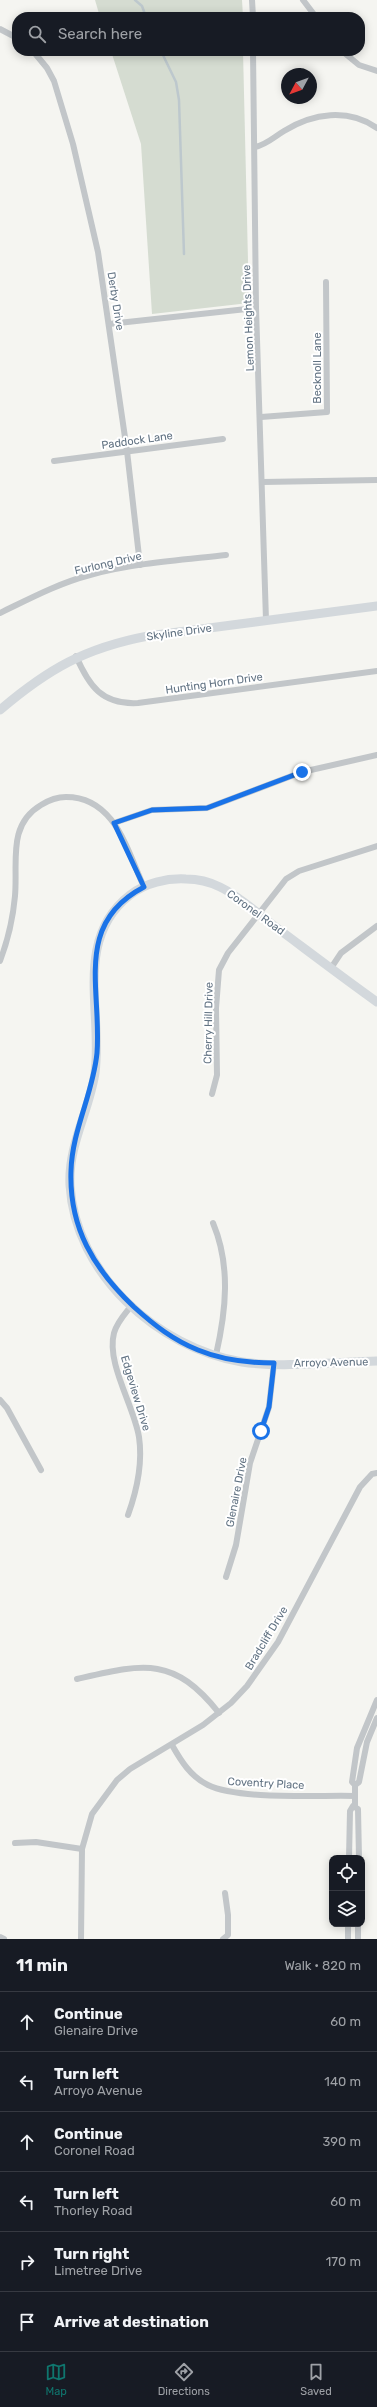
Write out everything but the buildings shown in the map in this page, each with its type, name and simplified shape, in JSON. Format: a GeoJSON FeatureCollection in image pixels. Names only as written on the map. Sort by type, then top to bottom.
{"type":"FeatureCollection","features":[{"type":"Feature","properties":{"kind":"street"},"geometry":{"type":"LineString","coordinates":[[252,0],[253,12]]}},
{"type":"Feature","properties":{"kind":"street"},"geometry":{"type":"LineString","coordinates":[[303,0],[312,12]]}},
{"type":"Feature","properties":{"kind":"street"},"geometry":{"type":"LineString","coordinates":[[0,29],[12,35]]}},
{"type":"Feature","properties":{"kind":"street","name":"Derby Drive"},"geometry":{"type":"LineString","coordinates":[[37,56],[47,68],[54,81],[73,144],[96,245],[127,451],[140,565]]}},
{"type":"Feature","properties":{"kind":"street","name":"Lemon Heights Drive"},"geometry":{"type":"LineString","coordinates":[[253,56],[256,308],[261,417],[266,620]]}},
{"type":"Feature","properties":{"kind":"street"},"geometry":{"type":"LineString","coordinates":[[348,56],[359,65],[377,70]]}},
{"type":"Feature","properties":{"kind":"street"},"geometry":{"type":"LineString","coordinates":[[255,147],[266,144],[304,120],[316,116],[339,115],[351,117],[366,121],[377,128]]}},
{"type":"Feature","properties":{"kind":"street","name":"Becknoll Lane"},"geometry":{"type":"LineString","coordinates":[[261,417],[327,412],[326,282]]}},
{"type":"Feature","properties":{"kind":"street"},"geometry":{"type":"LineString","coordinates":[[109,324],[256,308]]}},
{"type":"Feature","properties":{"kind":"street","name":"Paddock Lane"},"geometry":{"type":"LineString","coordinates":[[54,461],[223,439]]}},
{"type":"Feature","properties":{"kind":"street"},"geometry":{"type":"LineString","coordinates":[[263,482],[377,480]]}},
{"type":"Feature","properties":{"kind":"street","name":"Furlong Drive"},"geometry":{"type":"LineString","coordinates":[[0,613],[42,592],[90,575],[140,565],[226,555]]}},
{"type":"Feature","properties":{"kind":"street","name":"Skyline Drive"},"geometry":{"type":"LineString","coordinates":[[0,710],[41,677],[76,656],[128,640],[377,606]]}},
{"type":"Feature","properties":{"kind":"street","name":"Hunting Horn Drive"},"geometry":{"type":"LineString","coordinates":[[76,656],[87,680],[94,688],[105,697],[121,703],[138,703],[377,671]]}},
{"type":"Feature","properties":{"kind":"street"},"geometry":{"type":"LineString","coordinates":[[114,823],[152,810],[207,808],[302,772],[377,755]]}},
{"type":"Feature","properties":{"kind":"street"},"geometry":{"type":"LineString","coordinates":[[0,961],[8,937],[13,910],[16,840],[20,827],[29,814],[51,799],[73,797],[93,802],[108,814],[114,823],[144,887]]}},
{"type":"Feature","properties":{"kind":"street","name":"Cherry Hill Drive"},"geometry":{"type":"LineString","coordinates":[[212,1094],[217,1075],[216,1008],[219,970],[228,954],[257,913],[282,882],[299,871],[377,846]]}},
{"type":"Feature","properties":{"kind":"street","name":"Coronel Road"},"geometry":{"type":"LineString","coordinates":[[132,1305],[107,1279],[86,1246],[75,1214],[70,1184],[78,1128],[94,1075],[97,1051],[94,971],[96,947],[100,934],[118,906],[134,892],[144,887],[173,879],[185,878],[209,882],[230,892],[377,1002]]}},
{"type":"Feature","properties":{"kind":"street"},"geometry":{"type":"LineString","coordinates":[[331,968],[341,953],[377,926]]}},
{"type":"Feature","properties":{"kind":"street"},"geometry":{"type":"LineString","coordinates":[[213,1223],[224,1255],[226,1296],[222,1328],[216,1355]]}},
{"type":"Feature","properties":{"kind":"street","name":"Arroyo Avenue"},"geometry":{"type":"LineString","coordinates":[[132,1305],[170,1336],[198,1350],[244,1362],[274,1363],[377,1361]]}},
{"type":"Feature","properties":{"kind":"street","name":"Edgeview Drive"},"geometry":{"type":"LineString","coordinates":[[128,1515],[138,1488],[139,1438],[134,1414],[115,1360],[113,1344],[114,1332],[121,1319],[132,1305]]}},
{"type":"Feature","properties":{"kind":"street","name":"Glenaire Drive"},"geometry":{"type":"LineString","coordinates":[[226,1577],[236,1545],[250,1463],[269,1407],[274,1363]]}},
{"type":"Feature","properties":{"kind":"street"},"geometry":{"type":"LineString","coordinates":[[0,1400],[41,1470]]}},
{"type":"Feature","properties":{"kind":"street","name":"Bradcliff Drive"},"geometry":{"type":"LineString","coordinates":[[81,1939],[82,1849],[92,1814],[117,1780],[130,1769],[172,1745],[219,1713],[240,1694],[264,1665],[360,1487],[374,1474]]}},
{"type":"Feature","properties":{"kind":"street"},"geometry":{"type":"LineString","coordinates":[[77,1678],[136,1667],[159,1668],[189,1681],[200,1690],[219,1713]]}},
{"type":"Feature","properties":{"kind":"street"},"geometry":{"type":"LineString","coordinates":[[359,1855],[358,1809],[355,1807],[355,1785],[352,1782],[357,1748],[377,1700]]}},
{"type":"Feature","properties":{"kind":"street"},"geometry":{"type":"LineString","coordinates":[[355,1785],[359,1782],[367,1742],[377,1718]]}},
{"type":"Feature","properties":{"kind":"street","name":"Coventry Place"},"geometry":{"type":"LineString","coordinates":[[172,1745],[194,1776],[208,1785],[222,1790],[243,1793],[355,1796]]}},
{"type":"Feature","properties":{"kind":"street"},"geometry":{"type":"LineString","coordinates":[[349,1855],[350,1812],[355,1807]]}},
{"type":"Feature","properties":{"kind":"street"},"geometry":{"type":"LineString","coordinates":[[15,1843],[36,1842],[82,1849]]}},
{"type":"Feature","properties":{"kind":"street"},"geometry":{"type":"LineString","coordinates":[[223,1939],[228,1935],[225,1893]]}},
{"type":"Feature","properties":{"kind":"street"},"geometry":{"type":"LineString","coordinates":[[348,1927],[348,1939]]}},
{"type":"Feature","properties":{"kind":"street"},"geometry":{"type":"LineString","coordinates":[[358,1927],[358,1939]]}},
{"type":"Feature","properties":{"kind":"street"},"geometry":{"type":"LineString","coordinates":[[0,1937],[4,1939]]}},
{"type":"Feature","properties":{"kind":"shaded area"},"geometry":{"type":"Polygon","coordinates":[[[95,0],[242,0],[243,12],[99,12],[95,0]]]}},
{"type":"Feature","properties":{"kind":"shaded area"},"geometry":{"type":"Polygon","coordinates":[[[113,56],[243,56],[249,303],[152,314],[141,144],[113,56]]]}},
{"type":"Feature","properties":{"kind":"waterway"},"geometry":{"type":"LineString","coordinates":[[135,0],[142,6],[144,12]]}},
{"type":"Feature","properties":{"kind":"waterway"},"geometry":{"type":"LineString","coordinates":[[163,56],[176,82],[179,100],[184,254]]}},
{"type":"Feature","properties":{"kind":"route"},"geometry":{"type":"LineString","coordinates":[[261,1431],[269,1407],[274,1363],[244,1362],[198,1350],[160,1330],[146,1318],[117,1290],[96,1266],[79,1227],[75,1214],[70,1184],[72,1154],[78,1128],[91,1090],[97,1051],[94,971],[96,947],[100,934],[118,906],[134,892],[144,887],[114,823],[122,818],[152,810],[207,808],[227,802],[302,772]]}}]}
